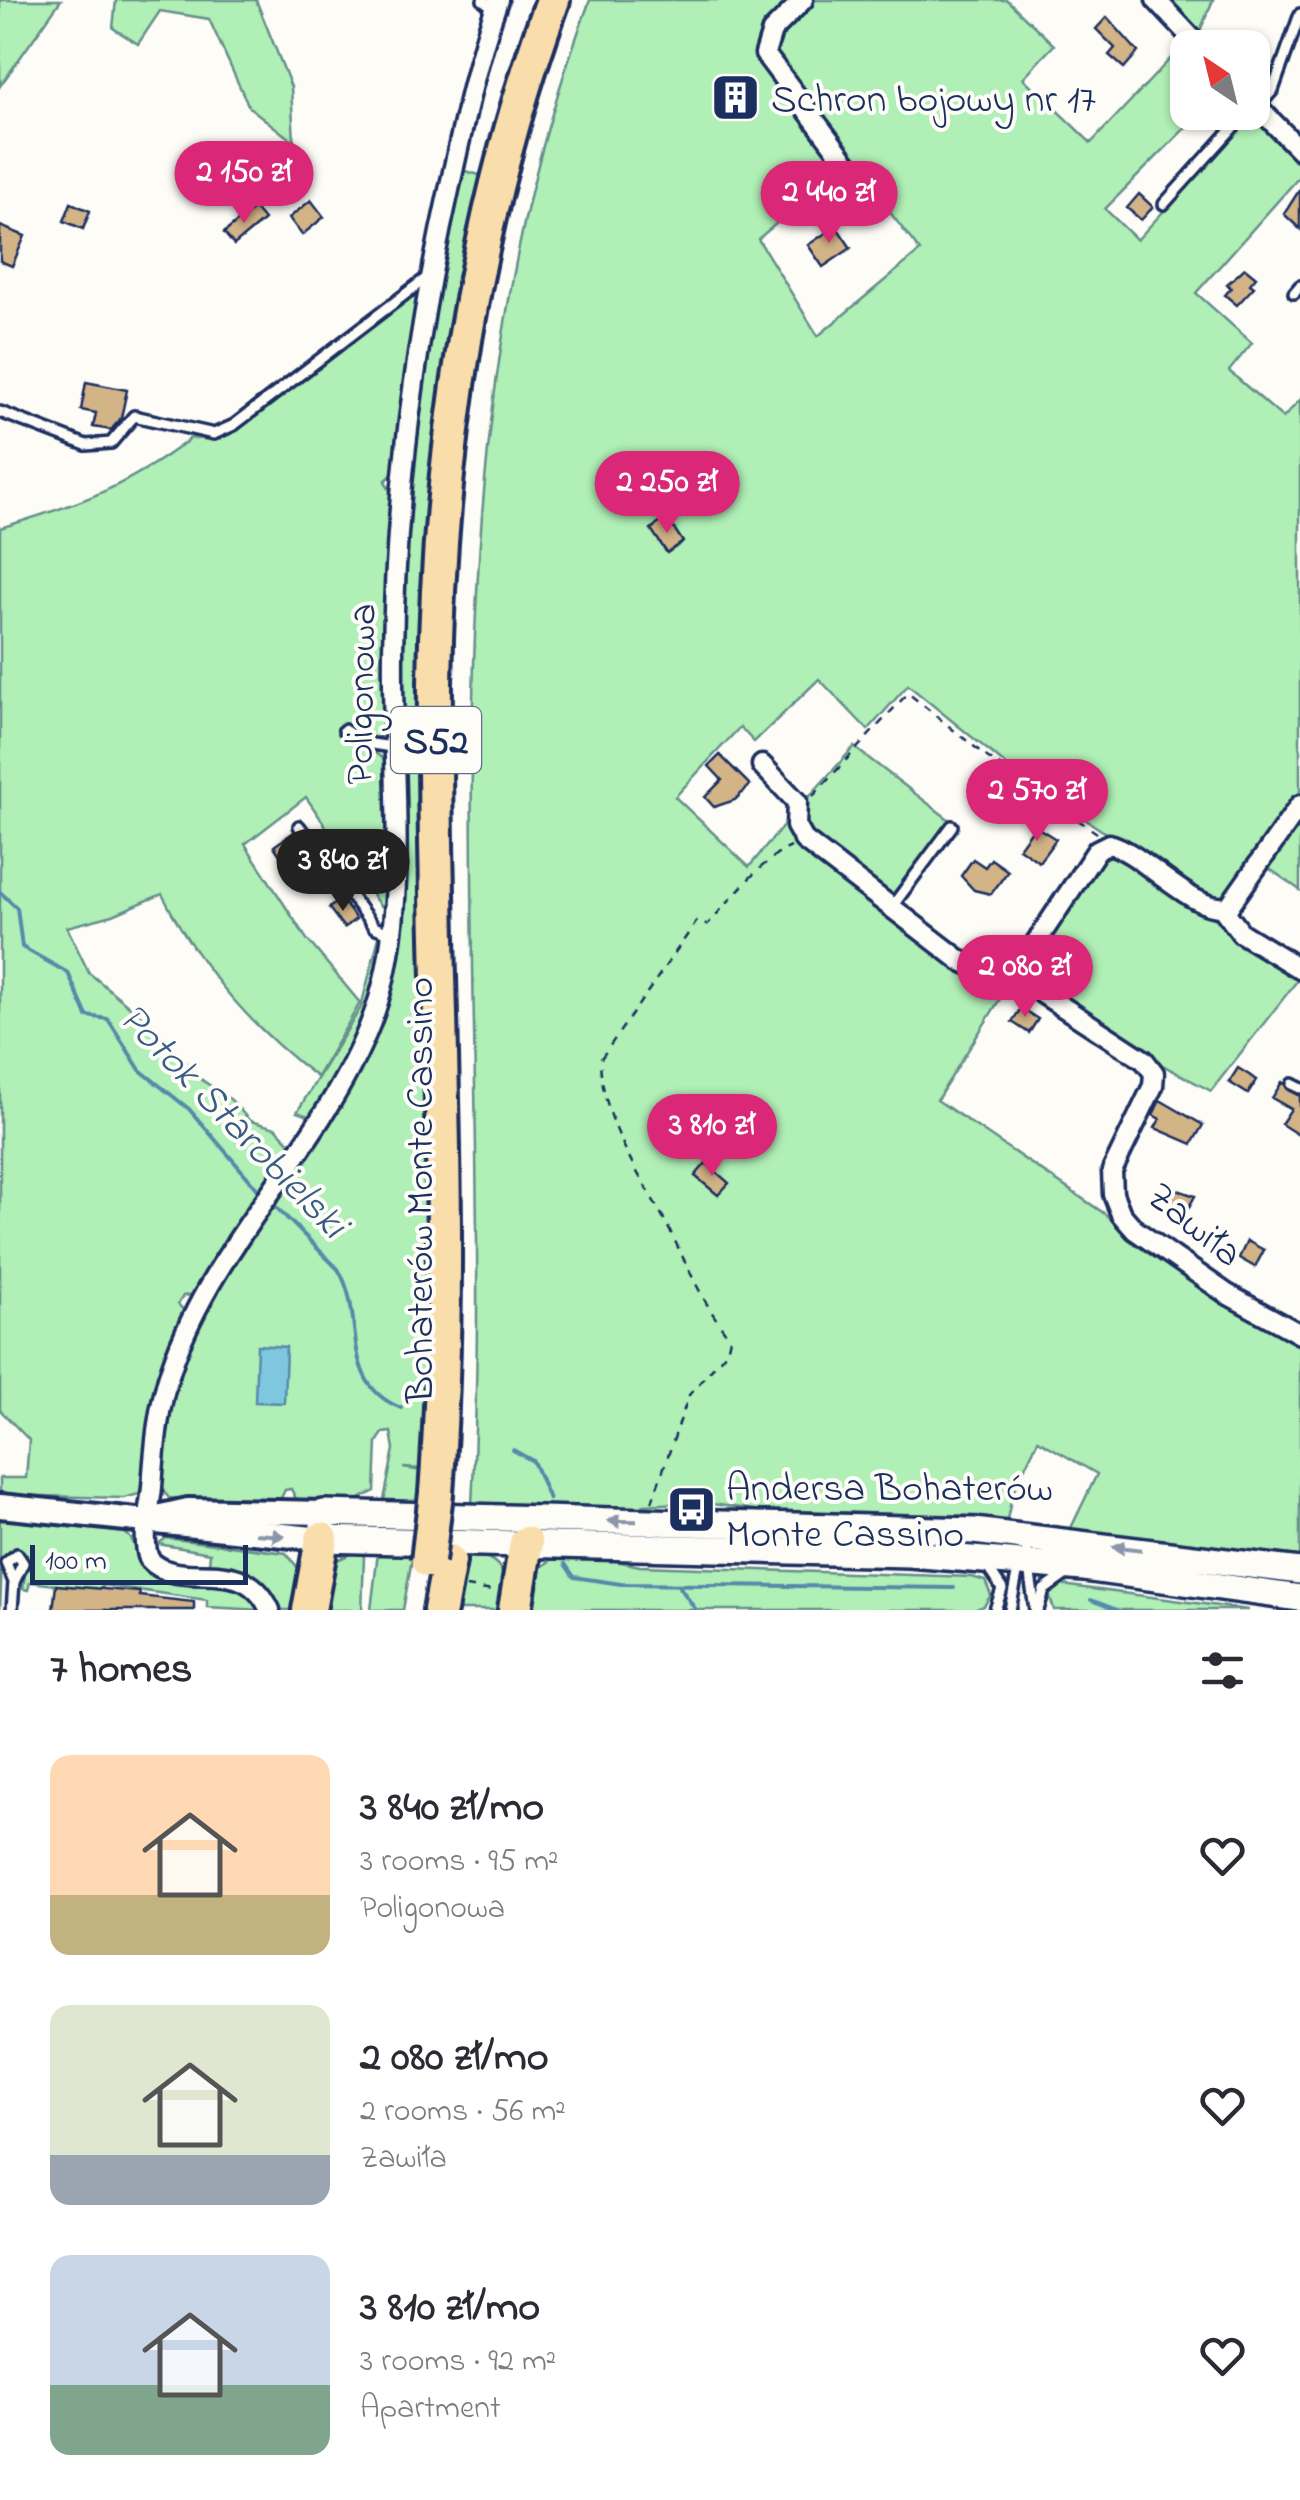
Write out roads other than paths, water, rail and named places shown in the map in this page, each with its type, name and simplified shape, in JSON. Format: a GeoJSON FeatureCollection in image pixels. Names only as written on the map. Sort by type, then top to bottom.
{"type":"FeatureCollection","features":[{"type":"Feature","properties":{"kind":"highway","name":"Bohaterów Monte Cassino"},"geometry":{"type":"LineString","coordinates":[[419,1610],[444,1580],[436,682],[445,502],[475,296],[509,144],[553,0]]}},
{"type":"Feature","properties":{"kind":"highway","name":"Bohaterów Monte Cassino"},"geometry":{"type":"LineString","coordinates":[[446,1493],[463,1347],[458,684],[466,503],[497,298],[529,152],[574,0]]}},
{"type":"Feature","properties":{"kind":"highway"},"geometry":{"type":"LineString","coordinates":[[309,1610],[323,1526]]}},
{"type":"Feature","properties":{"kind":"highway"},"geometry":{"type":"LineString","coordinates":[[503,1600],[527,1531]]}},
{"type":"Feature","properties":{"kind":"main road"},"geometry":{"type":"LineString","coordinates":[[323,1526],[1024,1535],[1300,1572]]}},
{"type":"Feature","properties":{"kind":"main road"},"geometry":{"type":"LineString","coordinates":[[527,1531],[1024,1562],[1300,1598]]}},
{"type":"Feature","properties":{"kind":"street"},"geometry":{"type":"LineString","coordinates":[[803,0],[772,32],[765,54],[873,198]]}},
{"type":"Feature","properties":{"kind":"street"},"geometry":{"type":"LineString","coordinates":[[1156,0],[1184,30]]}},
{"type":"Feature","properties":{"kind":"street","name":"Poligonowa"},"geometry":{"type":"LineString","coordinates":[[270,1610],[258,1590],[238,1578],[157,1567],[146,1549],[157,1422],[171,1367],[198,1308],[358,1051],[386,976],[392,934],[392,747],[402,484],[430,276],[492,3]]}},
{"type":"Feature","properties":{"kind":"street"},"geometry":{"type":"LineString","coordinates":[[1270,122],[1300,150]]}},
{"type":"Feature","properties":{"kind":"street"},"geometry":{"type":"LineString","coordinates":[[762,765],[789,792],[798,812],[796,826],[804,840],[969,965],[998,968],[1017,964],[1030,953],[1097,850],[1114,845],[1199,900],[1223,909],[1241,933],[1300,970]]}},
{"type":"Feature","properties":{"kind":"street"},"geometry":{"type":"LineString","coordinates":[[1223,909],[1242,892],[1300,805]]}},
{"type":"Feature","properties":{"kind":"street","name":"Zawiła"},"geometry":{"type":"LineString","coordinates":[[1017,964],[1043,994],[1144,1060],[1154,1073],[1153,1086],[1112,1171],[1113,1194],[1127,1222],[1226,1294],[1300,1334]]}},
{"type":"Feature","properties":{"kind":"street"},"geometry":{"type":"LineString","coordinates":[[0,1506],[149,1519],[222,1532],[323,1526]]}},
{"type":"Feature","properties":{"kind":"lane"},"geometry":{"type":"LineString","coordinates":[[1270,93],[1300,14]]}},
{"type":"Feature","properties":{"kind":"lane"},"geometry":{"type":"LineString","coordinates":[[1164,204],[1231,130]]}},
{"type":"Feature","properties":{"kind":"lane"},"geometry":{"type":"LineString","coordinates":[[0,412],[86,445],[112,443],[134,416],[214,434],[234,425],[430,276]]}},
{"type":"Feature","properties":{"kind":"lane"},"geometry":{"type":"LineString","coordinates":[[344,730],[365,743],[392,747]]}},
{"type":"Feature","properties":{"kind":"lane"},"geometry":{"type":"LineString","coordinates":[[299,826],[374,927],[392,934]]}},
{"type":"Feature","properties":{"kind":"lane"},"geometry":{"type":"LineString","coordinates":[[890,908],[952,826]]}},
{"type":"Feature","properties":{"kind":"lane"},"geometry":{"type":"LineString","coordinates":[[1024,1535],[1024,1562],[1037,1610]]}},
{"type":"Feature","properties":{"kind":"lane"},"geometry":{"type":"LineString","coordinates":[[973,1558],[1000,1581],[1001,1600],[995,1610]]}},
{"type":"Feature","properties":{"kind":"lane"},"geometry":{"type":"LineString","coordinates":[[1010,1610],[1024,1562]]}},
{"type":"Feature","properties":{"kind":"lane"},"geometry":{"type":"LineString","coordinates":[[1037,1610],[1049,1584],[1084,1568]]}},
{"type":"Feature","properties":{"kind":"lane"},"geometry":{"type":"LineString","coordinates":[[12,1610],[14,1582]]}},
{"type":"Feature","properties":{"kind":"water"},"geometry":{"type":"Polygon","coordinates":[[[257,1345],[286,1347],[284,1403],[255,1402],[257,1345]]]}},
{"type":"Feature","properties":{"kind":"waterway","name":"Potok Starobielski"},"geometry":{"type":"LineString","coordinates":[[0,892],[17,908],[22,947],[68,973],[87,1016],[108,1019],[140,1070],[189,1109],[261,1193]]}},
{"type":"Feature","properties":{"kind":"waterway","name":"Potok Starobielski"},"geometry":{"type":"LineString","coordinates":[[272,1203],[338,1269],[346,1287],[356,1346],[368,1382],[381,1397],[401,1408]]}},
{"type":"Feature","properties":{"kind":"waterway"},"geometry":{"type":"LineString","coordinates":[[513,1450],[533,1461],[549,1499]]}},
{"type":"Feature","properties":{"kind":"waterway"},"geometry":{"type":"LineString","coordinates":[[565,1564],[574,1577],[621,1584],[954,1588]]}},
{"type":"Feature","properties":{"kind":"waterway"},"geometry":{"type":"LineString","coordinates":[[679,1586],[696,1610]]}},
{"type":"Feature","properties":{"kind":"waterway"},"geometry":{"type":"LineString","coordinates":[[1091,1600],[1117,1610]]}},
{"type":"Feature","properties":{"kind":"place","name":"Schron bojowy nr 17"},"geometry":{"type":"Point","coordinates":[736,97]}},
{"type":"Feature","properties":{"kind":"place","name":"Andersa Bohaterów Monte Cassino"},"geometry":{"type":"Point","coordinates":[691,1509]}}]}
